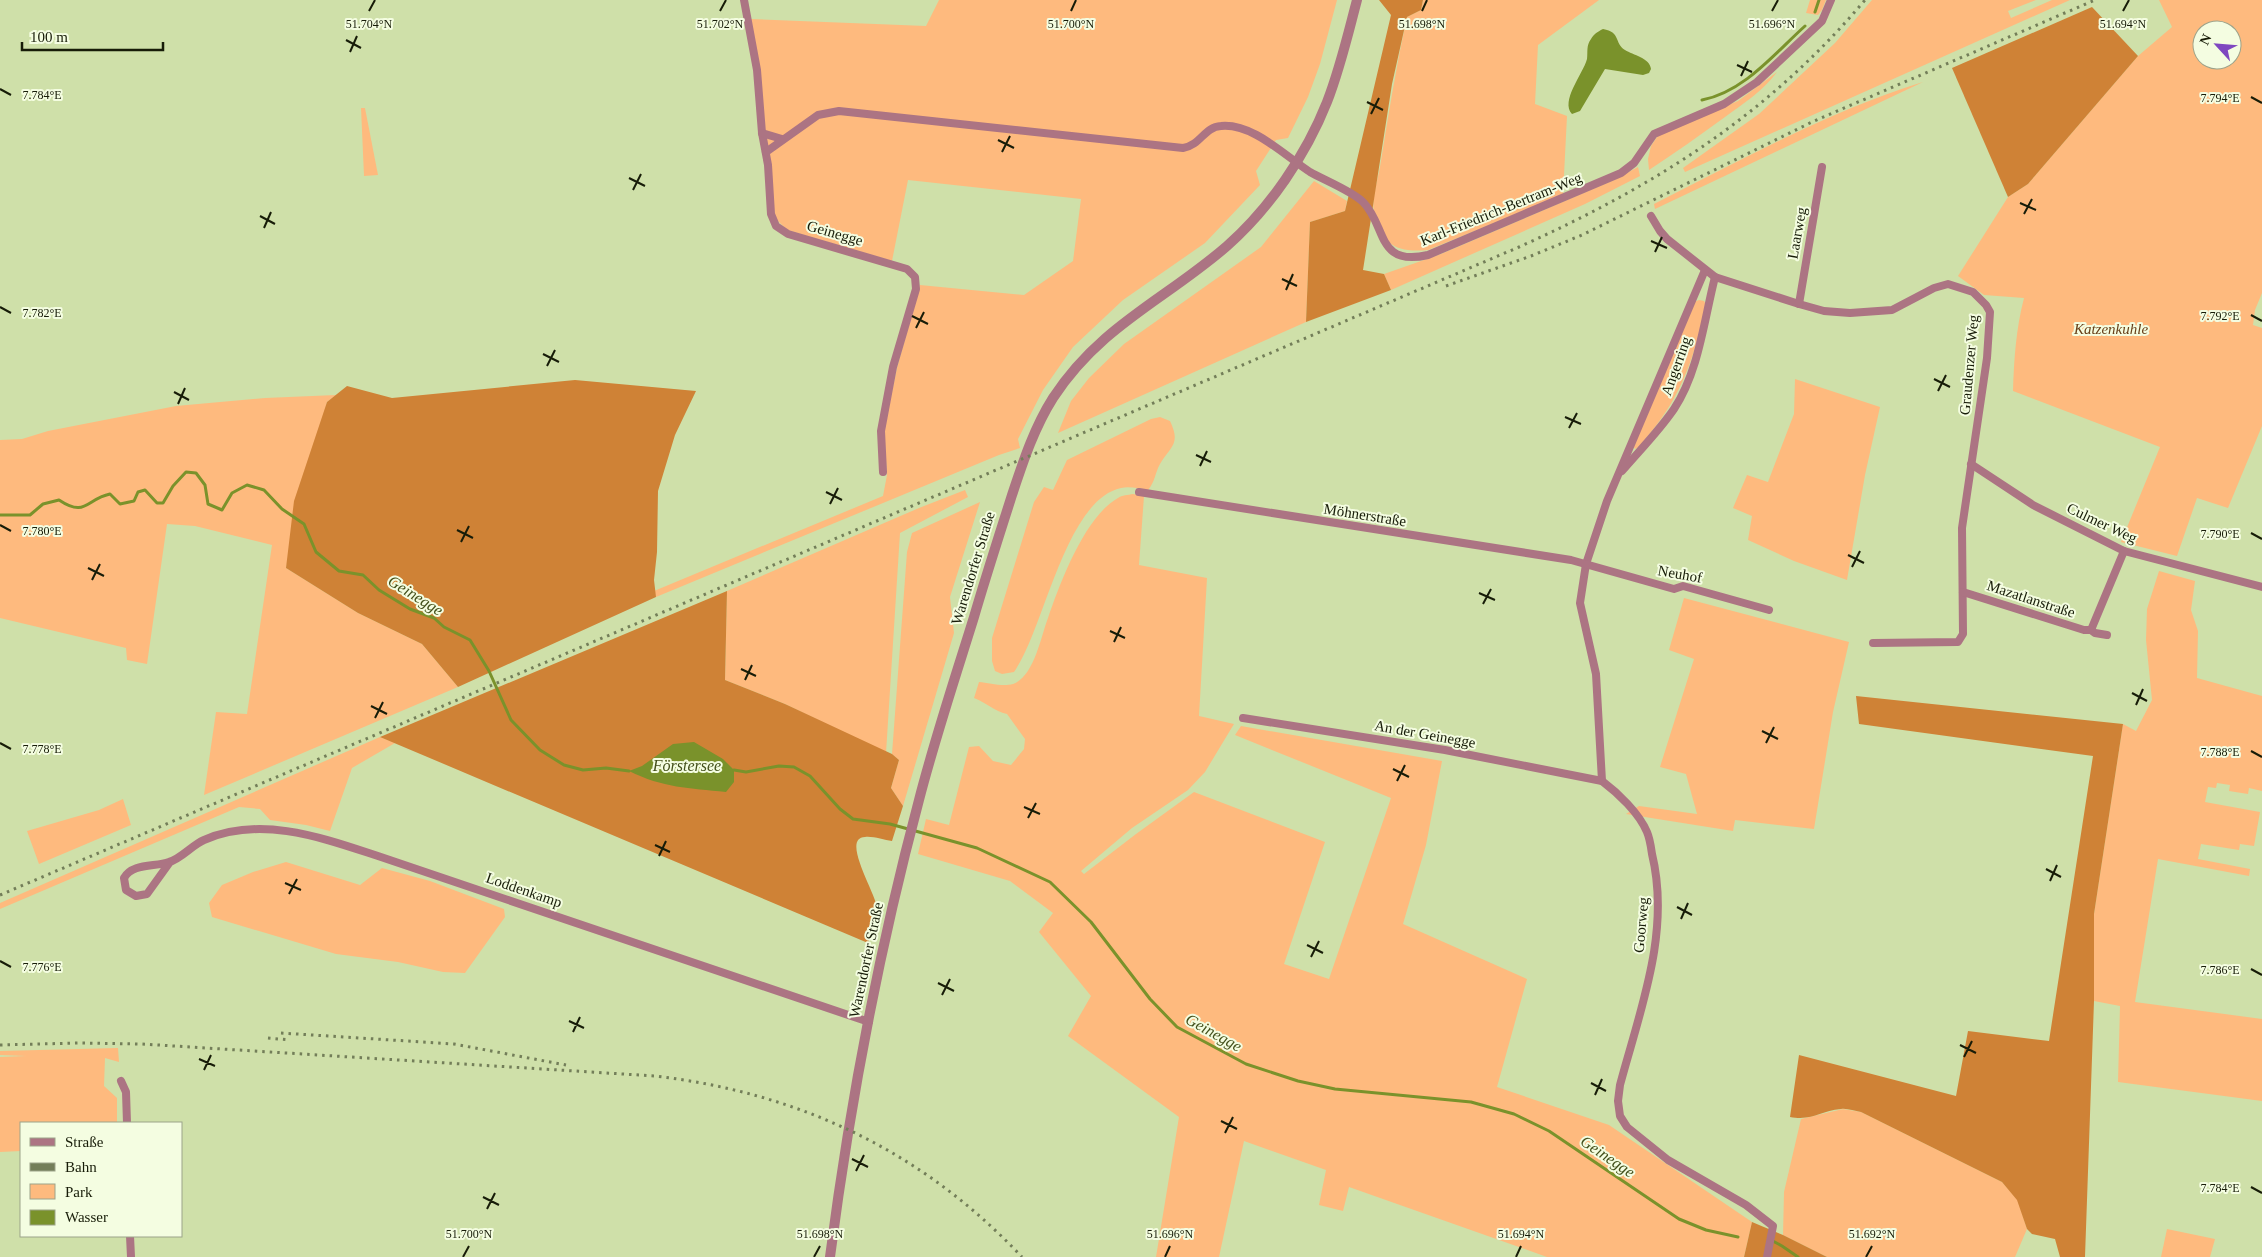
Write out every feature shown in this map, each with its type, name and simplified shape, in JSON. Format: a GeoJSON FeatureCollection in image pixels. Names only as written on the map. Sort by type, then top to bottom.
{"type":"FeatureCollection","features":[{"type":"Feature","properties":{"kind":"street","name":"Geinegge"},"geometry":{"type":"LineString","coordinates":[[744,0],[757,70],[771,214],[776,226],[788,234],[907,269],[915,277],[916,289],[893,367],[881,431],[883,472]]}},
{"type":"Feature","properties":{"kind":"street","name":"Warendorfer Straße"},"geometry":{"type":"LineString","coordinates":[[830,1257],[853,1099],[883,947],[903,863],[920,797],[1025,456],[1050,402],[1070,372],[1111,331],[1202,265],[1238,235],[1277,189],[1310,138],[1328,101],[1357,0]]}},
{"type":"Feature","properties":{"kind":"street","name":"Karl-Friedrich-Bertram-Weg"},"geometry":{"type":"LineString","coordinates":[[766,152],[818,115],[839,111],[1183,148],[1191,147],[1212,128],[1221,126],[1239,129],[1258,136],[1296,162],[1362,201],[1369,210],[1381,238],[1390,250],[1404,256],[1418,257],[1610,179],[1634,163],[1648,141],[1663,129],[1724,104],[1757,82],[1822,21],[1831,0]]}},
{"type":"Feature","properties":{"kind":"street"},"geometry":{"type":"LineString","coordinates":[[762,133],[782,139]]}},
{"type":"Feature","properties":{"kind":"street","name":"Laarweg"},"geometry":{"type":"LineString","coordinates":[[1798,304],[1822,167]]}},
{"type":"Feature","properties":{"kind":"street","name":"Graudenzer Weg"},"geometry":{"type":"LineString","coordinates":[[1651,216],[1667,239],[1715,277],[1798,304],[1824,311],[1850,313],[1892,310],[1934,288],[1948,284],[1973,292],[1990,312],[1987,358],[1962,528],[1963,634],[1958,642],[1872,643]]}},
{"type":"Feature","properties":{"kind":"street","name":"Angerring"},"geometry":{"type":"LineString","coordinates":[[1586,564],[1617,476],[1705,270]]}},
{"type":"Feature","properties":{"kind":"street","name":"Angerring"},"geometry":{"type":"LineString","coordinates":[[1617,476],[1655,434],[1675,407],[1688,379],[1700,345],[1715,277]]}},
{"type":"Feature","properties":{"kind":"street","name":"Culmer Weg"},"geometry":{"type":"LineString","coordinates":[[1971,464],[2033,505],[2124,550],[2262,587]]}},
{"type":"Feature","properties":{"kind":"street","name":"Möhnerstraße"},"geometry":{"type":"LineString","coordinates":[[1139,492],[1571,560],[1586,564]]}},
{"type":"Feature","properties":{"kind":"street","name":"Mazatlanstraße"},"geometry":{"type":"LineString","coordinates":[[2091,630],[2124,550]]}},
{"type":"Feature","properties":{"kind":"street"},"geometry":{"type":"LineString","coordinates":[[1586,564],[1580,603],[1596,674],[1602,781]]}},
{"type":"Feature","properties":{"kind":"street","name":"Neuhof"},"geometry":{"type":"LineString","coordinates":[[1586,564],[1674,589],[1683,586],[1769,610]]}},
{"type":"Feature","properties":{"kind":"street","name":"Mazatlanstraße"},"geometry":{"type":"LineString","coordinates":[[1963,592],[2084,630],[2107,635]]}},
{"type":"Feature","properties":{"kind":"street","name":"An der Geinegge"},"geometry":{"type":"LineString","coordinates":[[1243,718],[1445,750],[1602,781]]}},
{"type":"Feature","properties":{"kind":"street","name":"Goorweg"},"geometry":{"type":"LineString","coordinates":[[1602,781],[1621,796],[1647,831],[1657,874],[1659,917],[1655,948],[1649,978],[1620,1085],[1618,1101],[1620,1116],[1627,1127],[1668,1160],[1746,1205],[1773,1226],[1767,1256]]}},
{"type":"Feature","properties":{"kind":"street","name":"Loddenkamp"},"geometry":{"type":"LineString","coordinates":[[170,862],[147,894],[136,896],[126,890],[124,878],[130,871],[170,862],[204,840],[223,834],[259,829],[288,830],[334,841],[869,1022]]}},
{"type":"Feature","properties":{"kind":"street"},"geometry":{"type":"LineString","coordinates":[[121,1080],[126,1092],[127,1122]]}},
{"type":"Feature","properties":{"kind":"street"},"geometry":{"type":"LineString","coordinates":[[130,1237],[131,1257]]}},
{"type":"Feature","properties":{"kind":"green space"},"geometry":{"type":"Polygon","coordinates":[[[939,0],[1337,0],[1320,64],[1308,97],[1288,138],[1276,140],[1256,171],[1260,185],[1205,243],[1123,300],[1073,347],[1043,390],[1018,439],[1020,448],[656,597],[654,591],[883,496],[887,475],[884,430],[897,368],[920,285],[1024,295],[1073,261],[1081,199],[908,180],[892,261],[787,230],[775,218],[751,19],[926,26],[939,0]]]}},
{"type":"Feature","properties":{"kind":"green space"},"geometry":{"type":"Polygon","coordinates":[[[1423,0],[1599,0],[1538,45],[1535,104],[1567,116],[1563,195],[1428,250],[1417,251],[1399,248],[1386,239],[1377,223],[1373,202],[1407,17],[1421,10],[1423,0]]]}},
{"type":"Feature","properties":{"kind":"green space"},"geometry":{"type":"Polygon","coordinates":[[[1810,0],[1826,0],[1818,15],[1806,13],[1810,0]]]}},
{"type":"Feature","properties":{"kind":"green space"},"geometry":{"type":"Polygon","coordinates":[[[1872,0],[2036,0],[2008,11],[2011,18],[2052,0],[2070,0],[1685,172],[1683,168],[1759,114],[1835,43],[1872,0]]]}},
{"type":"Feature","properties":{"kind":"green space","name":"Katzenkuhle"},"geometry":{"type":"Polygon","coordinates":[[[2159,0],[2262,0],[2262,293],[2255,310],[2253,325],[2262,328],[2262,426],[2228,508],[2197,498],[2177,556],[2121,542],[2160,447],[2013,391],[2016,344],[2024,298],[1984,295],[1958,276],[2008,197],[2028,184],[2138,56],[2172,27],[2159,0]]]}},
{"type":"Feature","properties":{"kind":"green space"},"geometry":{"type":"Polygon","coordinates":[[[1777,72],[1760,91],[1746,102],[1649,170],[1648,159],[1651,146],[1659,134],[1738,101],[1777,72]]]}},
{"type":"Feature","properties":{"kind":"green space"},"geometry":{"type":"Polygon","coordinates":[[[1923,82],[1655,209],[1654,204],[1786,137],[1854,107],[1923,82]]]}},
{"type":"Feature","properties":{"kind":"green space"},"geometry":{"type":"Polygon","coordinates":[[[361,108],[365,108],[378,175],[364,176],[361,108]]]}},
{"type":"Feature","properties":{"kind":"green space"},"geometry":{"type":"Polygon","coordinates":[[[1638,167],[1640,176],[1585,204],[1391,290],[1384,274],[1441,254],[1614,180],[1638,167]]]}},
{"type":"Feature","properties":{"kind":"green space"},"geometry":{"type":"Polygon","coordinates":[[[1314,181],[1347,201],[1345,211],[1310,222],[1306,322],[1058,433],[1071,401],[1089,378],[1124,344],[1261,247],[1314,181]]]}},
{"type":"Feature","properties":{"kind":"green space"},"geometry":{"type":"Polygon","coordinates":[[[1704,301],[1706,305],[1698,339],[1686,372],[1662,418],[1635,449],[1633,446],[1694,302],[1704,301]]]}},
{"type":"Feature","properties":{"kind":"green space"},"geometry":{"type":"Polygon","coordinates":[[[1795,379],[1880,407],[1865,475],[1847,580],[1794,561],[1748,540],[1752,516],[1733,508],[1747,475],[1768,482],[1794,414],[1795,379]]]}},
{"type":"Feature","properties":{"kind":"green space"},"geometry":{"type":"Polygon","coordinates":[[[336,395],[327,402],[286,568],[358,613],[422,644],[458,687],[204,795],[216,712],[247,714],[272,545],[195,526],[167,524],[147,664],[127,660],[126,648],[0,618],[0,440],[22,439],[48,431],[176,406],[265,398],[336,395]]]}},
{"type":"Feature","properties":{"kind":"green space"},"geometry":{"type":"Polygon","coordinates":[[[1160,417],[1170,421],[1175,440],[1160,464],[1154,481],[1148,490],[1131,487],[1121,488],[1102,498],[1085,516],[1070,540],[1025,653],[1014,672],[1002,674],[995,671],[992,661],[992,638],[1034,502],[1044,487],[1053,490],[1067,460],[1151,419],[1160,417]]]}},
{"type":"Feature","properties":{"kind":"green space"},"geometry":{"type":"Polygon","coordinates":[[[965,490],[968,497],[900,533],[886,753],[785,704],[725,680],[727,591],[965,490]]]}},
{"type":"Feature","properties":{"kind":"green space"},"geometry":{"type":"Polygon","coordinates":[[[1133,494],[1144,496],[1139,565],[1207,578],[1199,716],[1234,724],[1205,772],[1188,790],[1132,828],[1081,871],[1084,874],[1194,792],[1325,842],[1284,964],[1329,979],[1391,798],[1235,735],[1241,726],[1442,761],[1426,845],[1403,924],[1527,979],[1497,1087],[1609,1125],[1752,1222],[1744,1257],[1547,1257],[1349,1187],[1343,1211],[1319,1205],[1326,1170],[1244,1141],[1219,1257],[1156,1257],[1179,1117],[1068,1036],[1091,996],[1039,932],[1053,913],[1010,881],[918,854],[926,819],[949,825],[969,747],[979,746],[993,761],[1011,765],[1024,749],[1025,739],[1007,714],[974,698],[979,682],[1009,685],[1020,680],[1026,673],[1036,655],[1067,569],[1085,535],[1095,519],[1106,507],[1120,497],[1133,494]]]}},
{"type":"Feature","properties":{"kind":"green space"},"geometry":{"type":"Polygon","coordinates":[[[980,502],[950,597],[954,633],[903,806],[891,788],[899,760],[892,754],[907,552],[912,533],[980,502]]]}},
{"type":"Feature","properties":{"kind":"green space"},"geometry":{"type":"Polygon","coordinates":[[[2159,571],[2195,581],[2191,610],[2198,631],[2197,678],[2262,696],[2262,791],[2249,788],[2248,794],[2229,791],[2230,785],[2217,783],[2216,788],[2208,787],[2205,802],[2260,812],[2254,846],[2240,844],[2239,850],[2201,844],[2198,859],[2250,869],[2249,876],[2158,859],[2135,1002],[2262,1019],[2262,1101],[2118,1082],[2120,1006],[2094,1001],[2094,914],[2123,724],[2136,731],[2152,700],[2146,640],[2147,609],[2159,571]]]}},
{"type":"Feature","properties":{"kind":"green space"},"geometry":{"type":"Polygon","coordinates":[[[1684,598],[1849,642],[1833,712],[1814,829],[1735,820],[1733,831],[1626,814],[1639,806],[1697,814],[1686,774],[1660,767],[1694,659],[1669,650],[1684,598]]]}},
{"type":"Feature","properties":{"kind":"green space"},"geometry":{"type":"Polygon","coordinates":[[[380,737],[395,743],[352,768],[330,831],[306,825],[270,820],[260,809],[239,807],[0,909],[0,903],[380,737]]]}},
{"type":"Feature","properties":{"kind":"green space"},"geometry":{"type":"Polygon","coordinates":[[[123,799],[131,825],[39,864],[27,831],[99,810],[123,799]]]}},
{"type":"Feature","properties":{"kind":"green space"},"geometry":{"type":"Polygon","coordinates":[[[286,862],[360,885],[382,868],[430,881],[504,909],[505,917],[465,973],[443,972],[398,962],[336,954],[212,917],[209,903],[222,885],[253,872],[286,862]]]}},
{"type":"Feature","properties":{"kind":"green space"},"geometry":{"type":"Polygon","coordinates":[[[118,1048],[119,1062],[105,1058],[104,1086],[117,1098],[117,1122],[20,1122],[20,1151],[0,1152],[0,1057],[26,1056],[0,1055],[0,1051],[118,1048]]]}},
{"type":"Feature","properties":{"kind":"green space"},"geometry":{"type":"Polygon","coordinates":[[[1843,1109],[1861,1112],[2002,1182],[2018,1200],[2027,1229],[2015,1257],[1827,1257],[1783,1235],[1784,1192],[1801,1119],[1843,1109]]]}},
{"type":"Feature","properties":{"kind":"green space"},"geometry":{"type":"Polygon","coordinates":[[[2167,1229],[2215,1239],[2210,1257],[2161,1257],[2167,1229]]]}},
{"type":"Feature","properties":{"kind":"shaded area"},"geometry":{"type":"Polygon","coordinates":[[[1379,0],[1423,0],[1421,10],[1407,17],[1392,84],[1363,270],[1384,274],[1391,290],[1306,322],[1310,222],[1345,211],[1391,15],[1379,0]]]}},
{"type":"Feature","properties":{"kind":"shaded area"},"geometry":{"type":"Polygon","coordinates":[[[2092,7],[2138,56],[2028,184],[2008,197],[1952,68],[2092,7]]]}},
{"type":"Feature","properties":{"kind":"shaded area"},"geometry":{"type":"Polygon","coordinates":[[[575,380],[696,391],[675,435],[658,491],[657,552],[654,580],[656,597],[458,687],[422,644],[358,613],[286,568],[294,501],[327,402],[347,386],[392,398],[575,380]]]}},
{"type":"Feature","properties":{"kind":"shaded area"},"geometry":{"type":"Polygon","coordinates":[[[727,591],[725,680],[785,704],[892,754],[899,760],[891,788],[903,806],[892,841],[865,837],[858,840],[856,847],[862,870],[873,895],[878,913],[868,943],[380,737],[727,591]]]}},
{"type":"Feature","properties":{"kind":"shaded area"},"geometry":{"type":"Polygon","coordinates":[[[1856,696],[2123,724],[2094,914],[2094,1001],[2085,1257],[2060,1257],[2055,1239],[2032,1234],[2027,1229],[2017,1200],[2002,1182],[1861,1112],[1843,1109],[1805,1118],[1790,1117],[1799,1055],[1956,1096],[1968,1031],[2049,1041],[2093,756],[1859,724],[1856,696]]]}},
{"type":"Feature","properties":{"kind":"shaded area"},"geometry":{"type":"Polygon","coordinates":[[[1752,1222],[1783,1235],[1827,1257],[1744,1257],[1752,1222]]]}},
{"type":"Feature","properties":{"kind":"water"},"geometry":{"type":"Polygon","coordinates":[[[1603,29],[1609,30],[1615,35],[1619,44],[1625,50],[1648,62],[1651,69],[1649,73],[1643,75],[1605,69],[1580,111],[1572,114],[1569,109],[1570,95],[1585,65],[1588,44],[1597,32],[1603,29]]]}},
{"type":"Feature","properties":{"kind":"water","name":"Förstersee"},"geometry":{"type":"Polygon","coordinates":[[[694,742],[723,759],[734,770],[734,782],[726,792],[665,784],[641,777],[629,771],[642,766],[673,744],[694,742]]]}},
{"type":"Feature","properties":{"kind":"waterway"},"geometry":{"type":"LineString","coordinates":[[1815,12],[1819,0]]}},
{"type":"Feature","properties":{"kind":"waterway"},"geometry":{"type":"LineString","coordinates":[[1702,100],[1717,96],[1745,80],[1805,26]]}},
{"type":"Feature","properties":{"kind":"waterway","name":"Geinegge"},"geometry":{"type":"LineString","coordinates":[[0,515],[30,515],[43,504],[59,500],[68,505],[81,507],[110,494],[120,504],[134,501],[138,492],[145,490],[157,503],[163,503],[173,486],[186,472],[196,473],[205,485],[208,504],[222,510],[232,493],[247,485],[264,490],[282,509],[304,524],[316,552],[339,571],[363,575],[379,590],[410,609],[434,618],[444,627],[470,640],[489,671],[511,720],[540,750],[564,765],[583,770],[606,768],[629,771]]}},
{"type":"Feature","properties":{"kind":"waterway","name":"Geinegge"},"geometry":{"type":"LineString","coordinates":[[734,770],[746,772],[779,766],[794,767],[810,776],[840,809],[853,819],[890,824],[977,848],[1050,882],[1091,922],[1150,999],[1177,1027],[1246,1064],[1298,1081],[1335,1089],[1471,1102],[1514,1114],[1549,1131],[1679,1219],[1706,1230],[1738,1237]]}},
{"type":"Feature","properties":{"kind":"waterway","name":"Geinegge"},"geometry":{"type":"LineString","coordinates":[[1771,1240],[1798,1257]]}},
{"type":"Feature","properties":{"kind":"railway"},"geometry":{"type":"LineString","coordinates":[[0,895],[1569,224],[1663,172],[1707,144],[1749,113],[1789,79],[1828,41],[1865,0]]}},
{"type":"Feature","properties":{"kind":"railway"},"geometry":{"type":"LineString","coordinates":[[1446,286],[1531,256],[1582,235],[1814,121],[2095,0]]}},
{"type":"Feature","properties":{"kind":"railway"},"geometry":{"type":"LineString","coordinates":[[281,1033],[454,1044],[566,1065]]}},
{"type":"Feature","properties":{"kind":"railway"},"geometry":{"type":"LineString","coordinates":[[268,1038],[290,1040]]}},
{"type":"Feature","properties":{"kind":"railway"},"geometry":{"type":"LineString","coordinates":[[0,1045],[142,1044],[655,1076],[708,1084],[759,1097],[808,1113],[855,1133],[900,1158],[943,1186],[983,1219],[1022,1257]]}}]}
